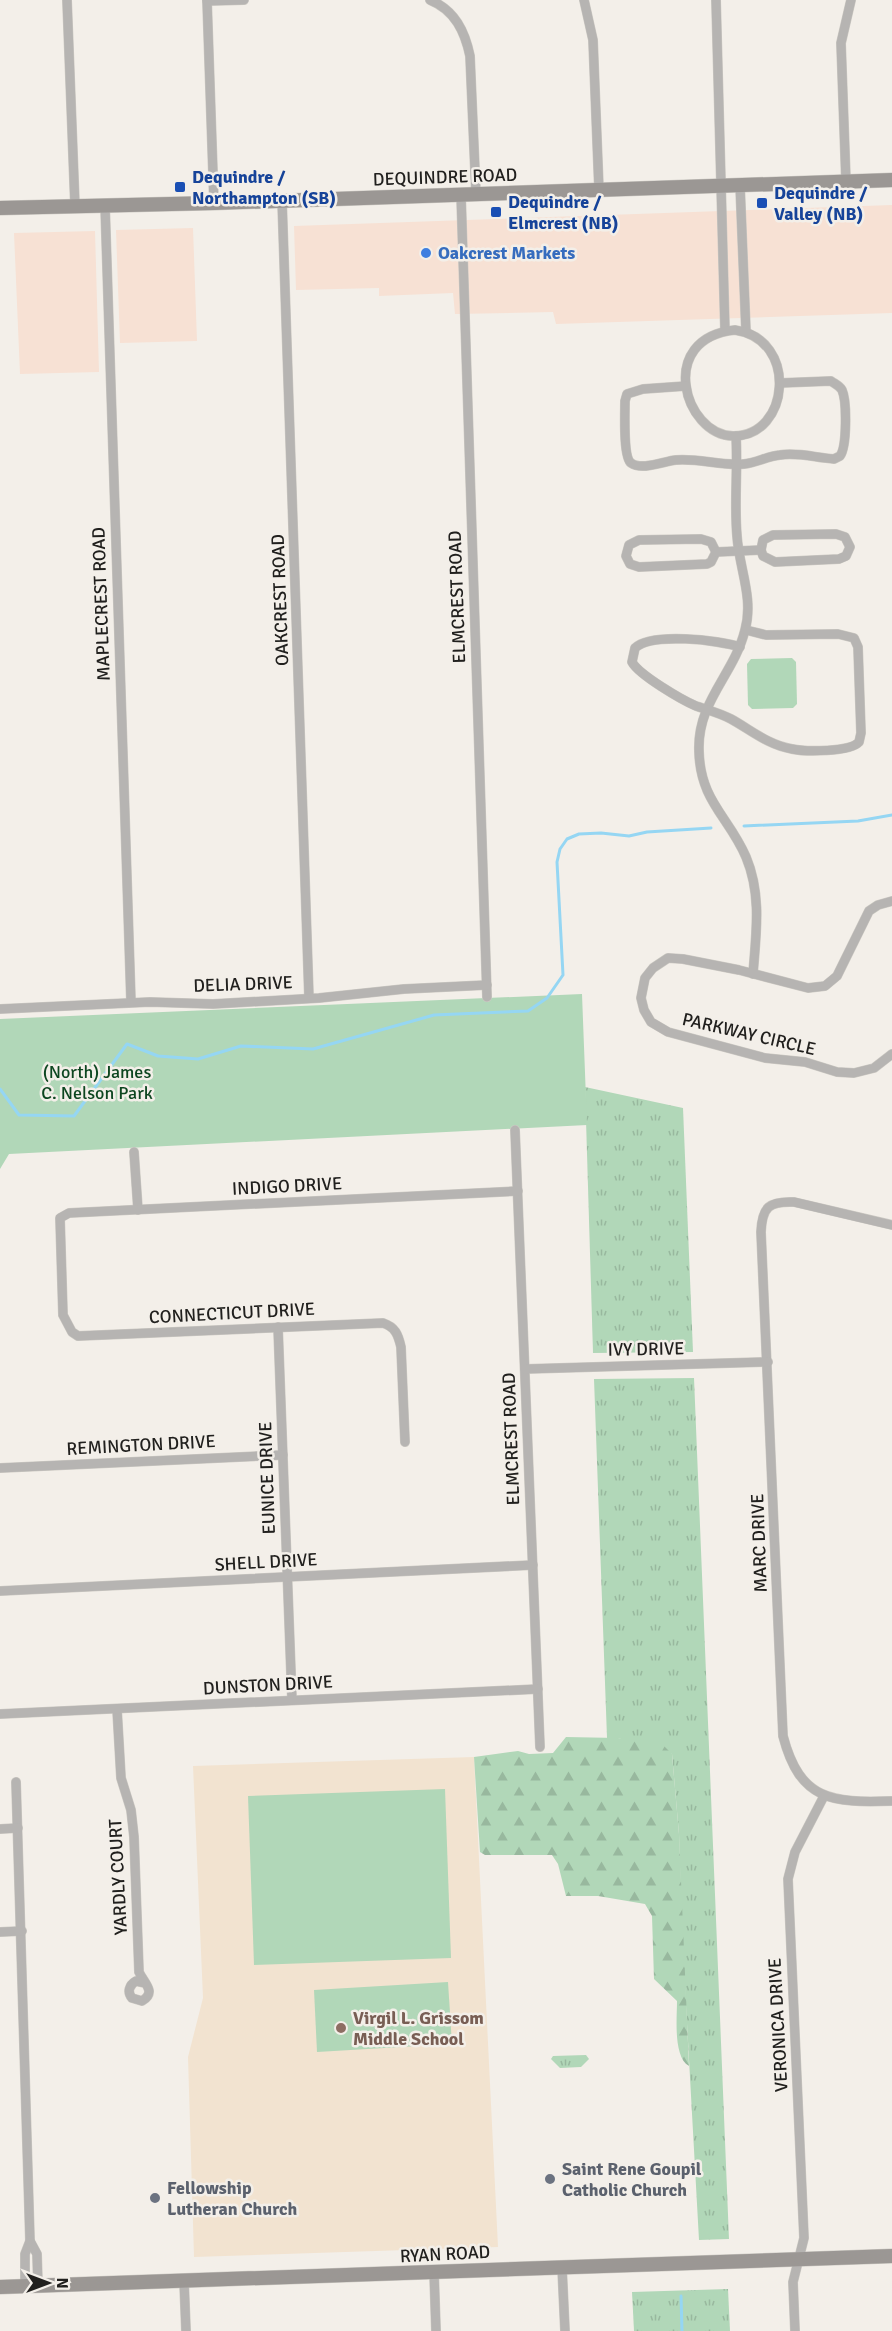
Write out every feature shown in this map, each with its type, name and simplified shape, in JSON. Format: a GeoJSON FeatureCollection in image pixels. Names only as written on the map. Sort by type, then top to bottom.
{"type":"FeatureCollection","features":[{"type":"Feature","properties":{"kind":"main road","name":"DEQUINDRE ROAD"},"geometry":{"type":"LineString","coordinates":[[0,208],[892,180]]}},
{"type":"Feature","properties":{"kind":"main road","name":"RYAN ROAD"},"geometry":{"type":"LineString","coordinates":[[0,2287],[892,2256]]}},
{"type":"Feature","properties":{"kind":"street"},"geometry":{"type":"LineString","coordinates":[[67,0],[75,206]]}},
{"type":"Feature","properties":{"kind":"street"},"geometry":{"type":"LineString","coordinates":[[214,203],[207,1],[244,0]]}},
{"type":"Feature","properties":{"kind":"street"},"geometry":{"type":"LineString","coordinates":[[430,0],[443,7],[454,18],[467,42],[470,56],[476,194]]}},
{"type":"Feature","properties":{"kind":"street"},"geometry":{"type":"LineString","coordinates":[[584,0],[593,40],[599,190]]}},
{"type":"Feature","properties":{"kind":"street"},"geometry":{"type":"LineString","coordinates":[[716,0],[722,185],[730,330]]}},
{"type":"Feature","properties":{"kind":"street"},"geometry":{"type":"LineString","coordinates":[[846,182],[841,43],[851,0]]}},
{"type":"Feature","properties":{"kind":"street"},"geometry":{"type":"LineString","coordinates":[[740,184],[746,332]]}},
{"type":"Feature","properties":{"kind":"street","name":"ELMCREST ROAD"},"geometry":{"type":"LineString","coordinates":[[461,195],[487,997]]}},
{"type":"Feature","properties":{"kind":"street","name":"OAKCREST ROAD"},"geometry":{"type":"LineString","coordinates":[[282,200],[309,998]]}},
{"type":"Feature","properties":{"kind":"street","name":"MAPLECREST ROAD"},"geometry":{"type":"LineString","coordinates":[[105,205],[131,1002]]}},
{"type":"Feature","properties":{"kind":"street"},"geometry":{"type":"LineString","coordinates":[[730,330],[746,332],[761,339],[771,349],[780,383],[777,401],[768,419],[755,431],[736,436],[718,433],[704,423],[692,405],[686,386],[687,364],[697,345],[714,334],[730,330]]}},
{"type":"Feature","properties":{"kind":"street"},"geometry":{"type":"LineString","coordinates":[[686,386],[643,389],[627,394],[625,410],[628,460],[638,466],[681,459],[746,464],[788,454],[834,459],[843,452],[843,395],[838,385],[831,381],[780,383]]}},
{"type":"Feature","properties":{"kind":"street"},"geometry":{"type":"LineString","coordinates":[[736,436],[736,520],[738,551],[748,594],[746,630],[740,647],[706,708],[699,740],[700,772],[712,804],[738,843],[750,868],[757,902],[753,974]]}},
{"type":"Feature","properties":{"kind":"street"},"geometry":{"type":"LineString","coordinates":[[836,534],[845,537],[850,547],[846,556],[839,559],[775,562],[763,556],[761,550],[763,540],[773,535],[836,534]]}},
{"type":"Feature","properties":{"kind":"street"},"geometry":{"type":"LineString","coordinates":[[701,539],[711,542],[716,552],[711,562],[702,565],[639,567],[630,564],[626,556],[630,545],[639,540],[701,539]]}},
{"type":"Feature","properties":{"kind":"street"},"geometry":{"type":"LineString","coordinates":[[716,552],[761,550]]}},
{"type":"Feature","properties":{"kind":"street"},"geometry":{"type":"LineString","coordinates":[[740,647],[693,639],[645,641],[635,648],[632,662],[637,669],[686,700],[729,718],[762,739],[792,749],[844,749],[855,746],[859,742],[861,733],[858,648],[854,638],[837,634],[766,635],[746,630]]}},
{"type":"Feature","properties":{"kind":"street","name":"PARKWAY CIRCLE"},"geometry":{"type":"LineString","coordinates":[[892,901],[868,911],[837,976],[825,986],[808,988],[753,974],[668,958],[661,961],[645,978],[641,998],[644,1010],[651,1022],[668,1032],[765,1058],[805,1062],[837,1072],[866,1071],[884,1062],[892,1054]]}},
{"type":"Feature","properties":{"kind":"street","name":"DELIA DRIVE"},"geometry":{"type":"LineString","coordinates":[[0,1009],[131,1002],[213,1004],[487,985]]}},
{"type":"Feature","properties":{"kind":"street","name":"ELMCREST ROAD"},"geometry":{"type":"LineString","coordinates":[[515,1130],[540,1747]]}},
{"type":"Feature","properties":{"kind":"street"},"geometry":{"type":"LineString","coordinates":[[134,1152],[138,1210]]}},
{"type":"Feature","properties":{"kind":"street","name":"INDIGO DRIVE"},"geometry":{"type":"LineString","coordinates":[[60,1218],[69,1213],[518,1191]]}},
{"type":"Feature","properties":{"kind":"street","name":"MARC DRIVE"},"geometry":{"type":"LineString","coordinates":[[892,1225],[794,1202],[775,1203],[763,1213],[761,1232],[783,1736],[795,1769],[805,1781],[824,1796],[851,1802],[892,1801]]}},
{"type":"Feature","properties":{"kind":"street","name":"CONNECTICUT DRIVE"},"geometry":{"type":"LineString","coordinates":[[60,1218],[63,1315],[66,1324],[78,1336],[382,1323],[391,1326],[399,1337],[401,1347],[405,1442]]}},
{"type":"Feature","properties":{"kind":"street","name":"EUNICE DRIVE"},"geometry":{"type":"LineString","coordinates":[[278,1327],[292,1700]]}},
{"type":"Feature","properties":{"kind":"street","name":"IVY DRIVE"},"geometry":{"type":"LineString","coordinates":[[525,1369],[768,1362]]}},
{"type":"Feature","properties":{"kind":"street","name":"REMINGTON DRIVE"},"geometry":{"type":"LineString","coordinates":[[0,1468],[283,1455]]}},
{"type":"Feature","properties":{"kind":"street","name":"SHELL DRIVE"},"geometry":{"type":"LineString","coordinates":[[0,1591],[533,1566]]}},
{"type":"Feature","properties":{"kind":"street","name":"DUNSTON DRIVE"},"geometry":{"type":"LineString","coordinates":[[0,1714],[538,1689]]}},
{"type":"Feature","properties":{"kind":"street","name":"YARDLY COURT"},"geometry":{"type":"LineString","coordinates":[[117,1709],[121,1778],[133,1817],[139,1972],[145,1983]]}},
{"type":"Feature","properties":{"kind":"street"},"geometry":{"type":"LineString","coordinates":[[16,1782],[30,2241],[25,2254],[32,2286]]}},
{"type":"Feature","properties":{"kind":"street","name":"VERONICA DRIVE"},"geometry":{"type":"LineString","coordinates":[[795,2331],[792,2282],[804,2238],[788,1879],[795,1852],[824,1796]]}},
{"type":"Feature","properties":{"kind":"street"},"geometry":{"type":"LineString","coordinates":[[0,1829],[18,1828]]}},
{"type":"Feature","properties":{"kind":"street"},"geometry":{"type":"LineString","coordinates":[[0,1932],[22,1931]]}},
{"type":"Feature","properties":{"kind":"street"},"geometry":{"type":"LineString","coordinates":[[133,1983],[139,1981],[145,1983],[149,1988],[149,1994],[145,1999],[138,2001],[130,1995],[129,1989],[139,1972]]}},
{"type":"Feature","properties":{"kind":"street"},"geometry":{"type":"LineString","coordinates":[[562,2267],[565,2331]]}},
{"type":"Feature","properties":{"kind":"street"},"geometry":{"type":"LineString","coordinates":[[434,2272],[436,2331]]}},
{"type":"Feature","properties":{"kind":"street"},"geometry":{"type":"LineString","coordinates":[[184,2281],[186,2331]]}},
{"type":"Feature","properties":{"kind":"shaded area"},"geometry":{"type":"Polygon","coordinates":[[[892,205],[892,313],[556,324],[553,312],[455,314],[453,293],[379,296],[379,288],[296,290],[294,226],[892,205]]]}},
{"type":"Feature","properties":{"kind":"shaded area"},"geometry":{"type":"Polygon","coordinates":[[[193,228],[197,341],[120,343],[116,230],[193,228]]]}},
{"type":"Feature","properties":{"kind":"shaded area"},"geometry":{"type":"Polygon","coordinates":[[[95,231],[99,372],[20,374],[14,233],[95,231]]]}},
{"type":"Feature","properties":{"kind":"shaded area","name":"Virgil L. Grissom Middle School"},"geometry":{"type":"Polygon","coordinates":[[[474,1757],[498,2247],[194,2257],[188,2057],[203,1998],[193,1766],[474,1757]]]}},
{"type":"Feature","properties":{"kind":"green space"},"geometry":{"type":"Polygon","coordinates":[[[792,658],[796,662],[797,704],[793,708],[752,709],[748,705],[747,664],[751,659],[792,658]]]}},
{"type":"Feature","properties":{"kind":"green space","name":"(North) James C. Nelson Park"},"geometry":{"type":"Polygon","coordinates":[[[582,994],[587,1125],[9,1154],[0,1169],[0,1019],[582,994]]]}},
{"type":"Feature","properties":{"kind":"green space"},"geometry":{"type":"Polygon","coordinates":[[[585,1087],[683,1108],[693,1352],[593,1353],[585,1087]]]}},
{"type":"Feature","properties":{"kind":"green space"},"geometry":{"type":"Polygon","coordinates":[[[694,1378],[729,2239],[699,2240],[682,1933],[679,1834],[672,1754],[618,1738],[607,1738],[594,1379],[694,1378]]]}},
{"type":"Feature","properties":{"kind":"green space"},"geometry":{"type":"Polygon","coordinates":[[[566,1737],[618,1738],[662,1744],[672,1754],[679,1834],[689,2066],[680,2054],[678,2046],[677,2001],[654,1979],[652,1916],[645,1904],[598,1896],[566,1896],[558,1864],[552,1855],[485,1855],[480,1852],[474,1757],[518,1751],[529,1754],[553,1753],[566,1737]]]}},
{"type":"Feature","properties":{"kind":"green space"},"geometry":{"type":"Polygon","coordinates":[[[445,1789],[451,1958],[254,1965],[248,1796],[445,1789]]]}},
{"type":"Feature","properties":{"kind":"green space"},"geometry":{"type":"Polygon","coordinates":[[[448,1982],[452,2044],[317,2052],[314,1990],[448,1982]]]}},
{"type":"Feature","properties":{"kind":"green space"},"geometry":{"type":"Polygon","coordinates":[[[586,2055],[589,2059],[581,2067],[560,2068],[551,2059],[553,2056],[586,2055]]]}},
{"type":"Feature","properties":{"kind":"green space"},"geometry":{"type":"Polygon","coordinates":[[[728,2289],[730,2331],[634,2331],[632,2292],[728,2289]]]}},
{"type":"Feature","properties":{"kind":"waterway"},"geometry":{"type":"LineString","coordinates":[[744,826],[858,821],[892,815]]}},
{"type":"Feature","properties":{"kind":"waterway"},"geometry":{"type":"LineString","coordinates":[[0,1089],[19,1115],[74,1116],[127,1044],[158,1056],[198,1059],[241,1046],[313,1049],[434,1015],[528,1011],[547,998],[563,975],[557,862],[560,849],[567,839],[579,834],[601,833],[629,836],[647,832],[711,828]]}},
{"type":"Feature","properties":{"kind":"waterway"},"geometry":{"type":"LineString","coordinates":[[681,2296],[682,2331]]}},
{"type":"Feature","properties":{"kind":"place","name":"Dequindre / Northampton (SB)"},"geometry":{"type":"Point","coordinates":[180,187]}},
{"type":"Feature","properties":{"kind":"place","name":"Dequindre / Valley (NB)"},"geometry":{"type":"Point","coordinates":[762,203]}},
{"type":"Feature","properties":{"kind":"place","name":"Dequindre / Elmcrest (NB)"},"geometry":{"type":"Point","coordinates":[496,212]}},
{"type":"Feature","properties":{"kind":"place","name":"Oakcrest Markets"},"geometry":{"type":"Point","coordinates":[426,253]}},
{"type":"Feature","properties":{"kind":"place","name":"Virgil L. Grissom Middle School"},"geometry":{"type":"Point","coordinates":[341,2028]}},
{"type":"Feature","properties":{"kind":"place","name":"Saint Rene Goupil Catholic Church"},"geometry":{"type":"Point","coordinates":[550,2179]}},
{"type":"Feature","properties":{"kind":"place","name":"Fellowship Lutheran Church"},"geometry":{"type":"Point","coordinates":[155,2198]}}]}
